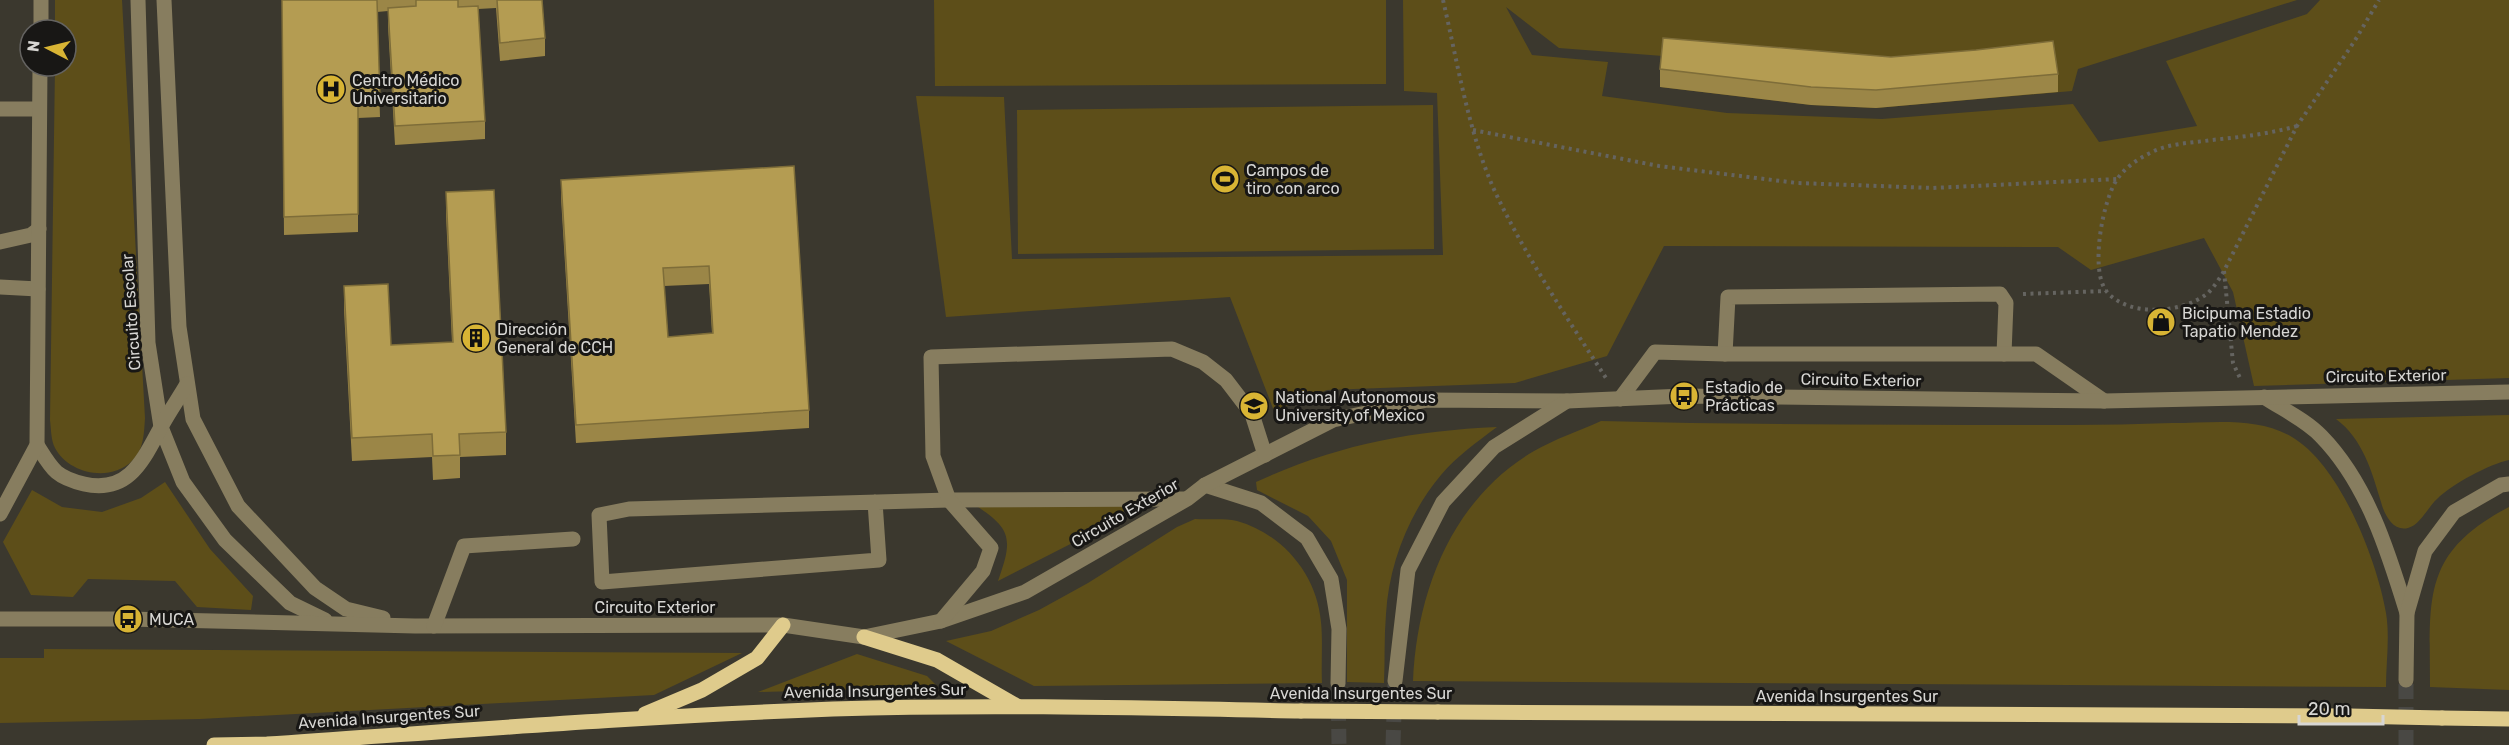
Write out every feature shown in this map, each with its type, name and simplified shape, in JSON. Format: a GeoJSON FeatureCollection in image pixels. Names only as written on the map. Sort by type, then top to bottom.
{"type":"FeatureCollection","features":[{"type":"Feature","properties":{"kind":"main road"},"geometry":{"type":"LineString","coordinates":[[635,718],[702,690],[757,658],[783,624]]}},
{"type":"Feature","properties":{"kind":"main road"},"geometry":{"type":"LineString","coordinates":[[864,637],[937,660],[1017,706]]}},
{"type":"Feature","properties":{"kind":"main road","name":"Avenida Insurgentes Sur"},"geometry":{"type":"LineString","coordinates":[[214,745],[267,744],[635,718],[834,709],[1017,706],[1301,711],[2350,716],[2509,719]]}},
{"type":"Feature","properties":{"kind":"street"},"geometry":{"type":"LineString","coordinates":[[41,0],[41,18]]}},
{"type":"Feature","properties":{"kind":"street","name":"Circuito Escolar"},"geometry":{"type":"LineString","coordinates":[[138,0],[148,343],[161,427],[183,482],[225,540],[290,603],[331,623]]}},
{"type":"Feature","properties":{"kind":"street"},"geometry":{"type":"LineString","coordinates":[[164,0],[179,327],[193,419],[238,506],[315,588],[346,609],[415,626]]}},
{"type":"Feature","properties":{"kind":"street"},"geometry":{"type":"LineString","coordinates":[[0,514],[37,445],[40,78]]}},
{"type":"Feature","properties":{"kind":"street"},"geometry":{"type":"LineString","coordinates":[[0,109],[39,109]]}},
{"type":"Feature","properties":{"kind":"street"},"geometry":{"type":"LineString","coordinates":[[0,242],[31,235],[39,229]]}},
{"type":"Feature","properties":{"kind":"street"},"geometry":{"type":"LineString","coordinates":[[0,287],[38,289]]}},
{"type":"Feature","properties":{"kind":"street"},"geometry":{"type":"LineString","coordinates":[[1725,354],[1728,297],[2000,294],[2006,303],[2004,354]]}},
{"type":"Feature","properties":{"kind":"street"},"geometry":{"type":"LineString","coordinates":[[941,621],[983,571],[991,548],[949,500],[933,456],[932,357],[1172,350],[1203,362],[1226,380],[1252,414],[1265,455]]}},
{"type":"Feature","properties":{"kind":"street"},"geometry":{"type":"LineString","coordinates":[[1620,399],[1654,352],[2036,354],[2104,401]]}},
{"type":"Feature","properties":{"kind":"street"},"geometry":{"type":"LineString","coordinates":[[37,445],[54,472],[71,481],[89,485],[111,485],[130,476],[150,450],[187,384]]}},
{"type":"Feature","properties":{"kind":"street","name":"Circuito Exterior"},"geometry":{"type":"LineString","coordinates":[[0,619],[415,626],[783,624],[864,637],[941,621],[1025,592],[1187,499],[1206,485],[1333,420],[1427,400],[1567,401],[1684,396],[2104,401],[2509,392]]}},
{"type":"Feature","properties":{"kind":"street"},"geometry":{"type":"LineString","coordinates":[[2264,397],[2320,434],[2344,463],[2360,489],[2388,552],[2407,613]]}},
{"type":"Feature","properties":{"kind":"street"},"geometry":{"type":"LineString","coordinates":[[1395,681],[1408,570],[1443,502],[1494,447],[1567,401]]}},
{"type":"Feature","properties":{"kind":"street"},"geometry":{"type":"LineString","coordinates":[[2406,680],[2407,613],[2425,551],[2454,512],[2501,485],[2509,484]]}},
{"type":"Feature","properties":{"kind":"street"},"geometry":{"type":"LineString","coordinates":[[1206,485],[1261,503],[1306,538],[1331,579],[1339,629],[1338,683]]}},
{"type":"Feature","properties":{"kind":"street"},"geometry":{"type":"LineString","coordinates":[[875,502],[879,560],[602,582],[599,515],[629,509],[875,502],[949,500],[1187,499]]}},
{"type":"Feature","properties":{"kind":"street"},"geometry":{"type":"LineString","coordinates":[[434,626],[464,546],[573,539]]}},
{"type":"Feature","properties":{"kind":"path"},"geometry":{"type":"LineString","coordinates":[[1443,0],[1473,130],[1499,201],[1565,315],[1620,399]]}},
{"type":"Feature","properties":{"kind":"path"},"geometry":{"type":"LineString","coordinates":[[2297,126],[2271,133],[2167,145],[2131,164],[2117,179],[2107,205],[2099,242],[2098,264],[2106,291],[2120,302],[2141,309],[2166,309],[2188,304],[2208,292],[2224,271],[2297,126],[2374,9],[2377,0]]}},
{"type":"Feature","properties":{"kind":"path"},"geometry":{"type":"LineString","coordinates":[[1473,130],[1659,166],[1797,183],[1933,188],[2117,179]]}},
{"type":"Feature","properties":{"kind":"path"},"geometry":{"type":"LineString","coordinates":[[2224,271],[2233,363],[2242,382],[2264,397]]}},
{"type":"Feature","properties":{"kind":"path"},"geometry":{"type":"LineString","coordinates":[[2000,294],[2106,291]]}},
{"type":"Feature","properties":{"kind":"shaded area","name":"National Autonomous University of Mexico"},"geometry":{"type":"Polygon","coordinates":[[[0,0],[2509,0],[2509,745],[0,745],[0,0]]]}},
{"type":"Feature","properties":{"kind":"shaded area"},"geometry":{"type":"Polygon","coordinates":[[[55,0],[122,0],[145,418],[143,441],[136,457],[123,468],[112,472],[90,472],[69,464],[55,448],[51,431],[55,78],[78,78],[78,18],[55,18],[55,0]]]}},
{"type":"Feature","properties":{"kind":"shaded area"},"geometry":{"type":"Polygon","coordinates":[[[934,0],[1386,0],[1386,84],[935,86],[934,0]]]}},
{"type":"Feature","properties":{"kind":"shaded area"},"geometry":{"type":"Polygon","coordinates":[[[1403,0],[2297,0],[2078,69],[2072,91],[1876,108],[1811,105],[1660,87],[1663,56],[1559,48],[1506,7],[1532,55],[1608,62],[1602,96],[1727,113],[1882,119],[2073,104],[2099,142],[2197,126],[2166,61],[2307,14],[2320,0],[2509,0],[2509,378],[2254,386],[2233,292],[2204,238],[2091,270],[2058,247],[1664,246],[1607,356],[1515,383],[1327,390],[1274,411],[1230,297],[946,317],[916,96],[1004,97],[1012,259],[1443,255],[1437,93],[1404,91],[1403,0]]]}},
{"type":"Feature","properties":{"kind":"shaded area","name":"Campos de tiro con arco"},"geometry":{"type":"Polygon","coordinates":[[[1433,105],[1434,249],[1018,254],[1017,110],[1433,105]]]}},
{"type":"Feature","properties":{"kind":"shaded area"},"geometry":{"type":"Polygon","coordinates":[[[2509,415],[2509,460],[2481,470],[2451,488],[2437,499],[2420,520],[2403,529],[2394,525],[2387,517],[2360,446],[2336,419],[2509,415]]]}},
{"type":"Feature","properties":{"kind":"shaded area"},"geometry":{"type":"Polygon","coordinates":[[[1601,421],[1952,425],[2234,422],[2278,430],[2309,450],[2326,469],[2354,516],[2365,541],[2386,613],[2388,641],[2386,687],[1413,681],[1416,647],[1431,581],[1444,550],[1461,521],[1481,495],[1505,471],[1534,451],[1601,421]]]}},
{"type":"Feature","properties":{"kind":"shaded area"},"geometry":{"type":"Polygon","coordinates":[[[1497,427],[1447,468],[1410,522],[1396,558],[1388,595],[1384,683],[1347,682],[1347,580],[1331,541],[1308,516],[1257,490],[1256,482],[1315,458],[1374,442],[1434,432],[1497,427]]]}},
{"type":"Feature","properties":{"kind":"shaded area"},"geometry":{"type":"Polygon","coordinates":[[[165,482],[210,549],[253,596],[251,610],[197,607],[175,581],[88,579],[73,597],[31,595],[3,542],[32,490],[62,507],[102,512],[141,498],[165,482]]]}},
{"type":"Feature","properties":{"kind":"shaded area"},"geometry":{"type":"Polygon","coordinates":[[[1136,503],[1094,532],[998,581],[1006,555],[1006,536],[996,521],[975,505],[1136,503]]]}},
{"type":"Feature","properties":{"kind":"shaded area"},"geometry":{"type":"Polygon","coordinates":[[[2509,507],[2509,690],[2430,687],[2430,628],[2436,581],[2445,561],[2460,542],[2480,524],[2509,507]]]}},
{"type":"Feature","properties":{"kind":"shaded area"},"geometry":{"type":"Polygon","coordinates":[[[1195,519],[1232,520],[1254,527],[1283,546],[1295,559],[1313,588],[1318,605],[1322,630],[1322,683],[1034,686],[946,641],[991,631],[1039,610],[1088,583],[1177,527],[1195,519]]]}},
{"type":"Feature","properties":{"kind":"shaded area"},"geometry":{"type":"Polygon","coordinates":[[[44,649],[742,653],[654,695],[200,719],[0,723],[0,658],[44,658],[44,649]]]}},
{"type":"Feature","properties":{"kind":"shaded area"},"geometry":{"type":"Polygon","coordinates":[[[857,654],[927,676],[938,687],[758,692],[857,654]]]}},
{"type":"Feature","properties":{"kind":"building"},"geometry":{"type":"Polygon","coordinates":[[[282,0],[377,0],[380,99],[358,100],[358,214],[284,217],[282,0]]]}},
{"type":"Feature","properties":{"kind":"building"},"geometry":{"type":"Polygon","coordinates":[[[416,0],[458,0],[458,7],[478,6],[485,121],[395,126],[388,8],[416,6],[416,0]]]}},
{"type":"Feature","properties":{"kind":"building"},"geometry":{"type":"Polygon","coordinates":[[[497,0],[542,0],[545,38],[500,43],[497,0]]]}},
{"type":"Feature","properties":{"kind":"building"},"geometry":{"type":"Polygon","coordinates":[[[1663,38],[1891,57],[2053,41],[2058,74],[1876,90],[1811,87],[1660,69],[1663,38]]]}},
{"type":"Feature","properties":{"kind":"building"},"geometry":{"type":"Polygon","coordinates":[[[794,166],[809,410],[576,425],[561,180],[794,166]],[[709,266],[663,268],[668,337],[713,333],[709,266]]]}},
{"type":"Feature","properties":{"kind":"building","name":"Dirección General de CCH"},"geometry":{"type":"Polygon","coordinates":[[[494,190],[506,432],[459,434],[460,455],[433,456],[432,434],[352,438],[344,286],[388,284],[391,345],[453,342],[446,192],[494,190]]]}},
{"type":"Feature","properties":{"kind":"tunnel"},"geometry":{"type":"LineString","coordinates":[[2406,680],[2406,745]]}},
{"type":"Feature","properties":{"kind":"tunnel"},"geometry":{"type":"LineString","coordinates":[[1393,745],[1395,681]]}},
{"type":"Feature","properties":{"kind":"tunnel"},"geometry":{"type":"LineString","coordinates":[[1338,683],[1339,745]]}},
{"type":"Feature","properties":{"kind":"place","name":"Centro Médico Universitario"},"geometry":{"type":"Point","coordinates":[331,89]}},
{"type":"Feature","properties":{"kind":"place","name":"Campos de tiro con arco"},"geometry":{"type":"Point","coordinates":[1225,179]}},
{"type":"Feature","properties":{"kind":"place","name":"Bicipuma Estadio Tapatio Mendez"},"geometry":{"type":"Point","coordinates":[2161,322]}},
{"type":"Feature","properties":{"kind":"place","name":"Dirección General de CCH"},"geometry":{"type":"Point","coordinates":[476,338]}},
{"type":"Feature","properties":{"kind":"place","name":"Estadio de Prácticas"},"geometry":{"type":"Point","coordinates":[1684,396]}},
{"type":"Feature","properties":{"kind":"place","name":"National Autonomous University of Mexico"},"geometry":{"type":"Point","coordinates":[1254,406]}},
{"type":"Feature","properties":{"kind":"place","name":"MUCA"},"geometry":{"type":"Point","coordinates":[128,619]}}]}
